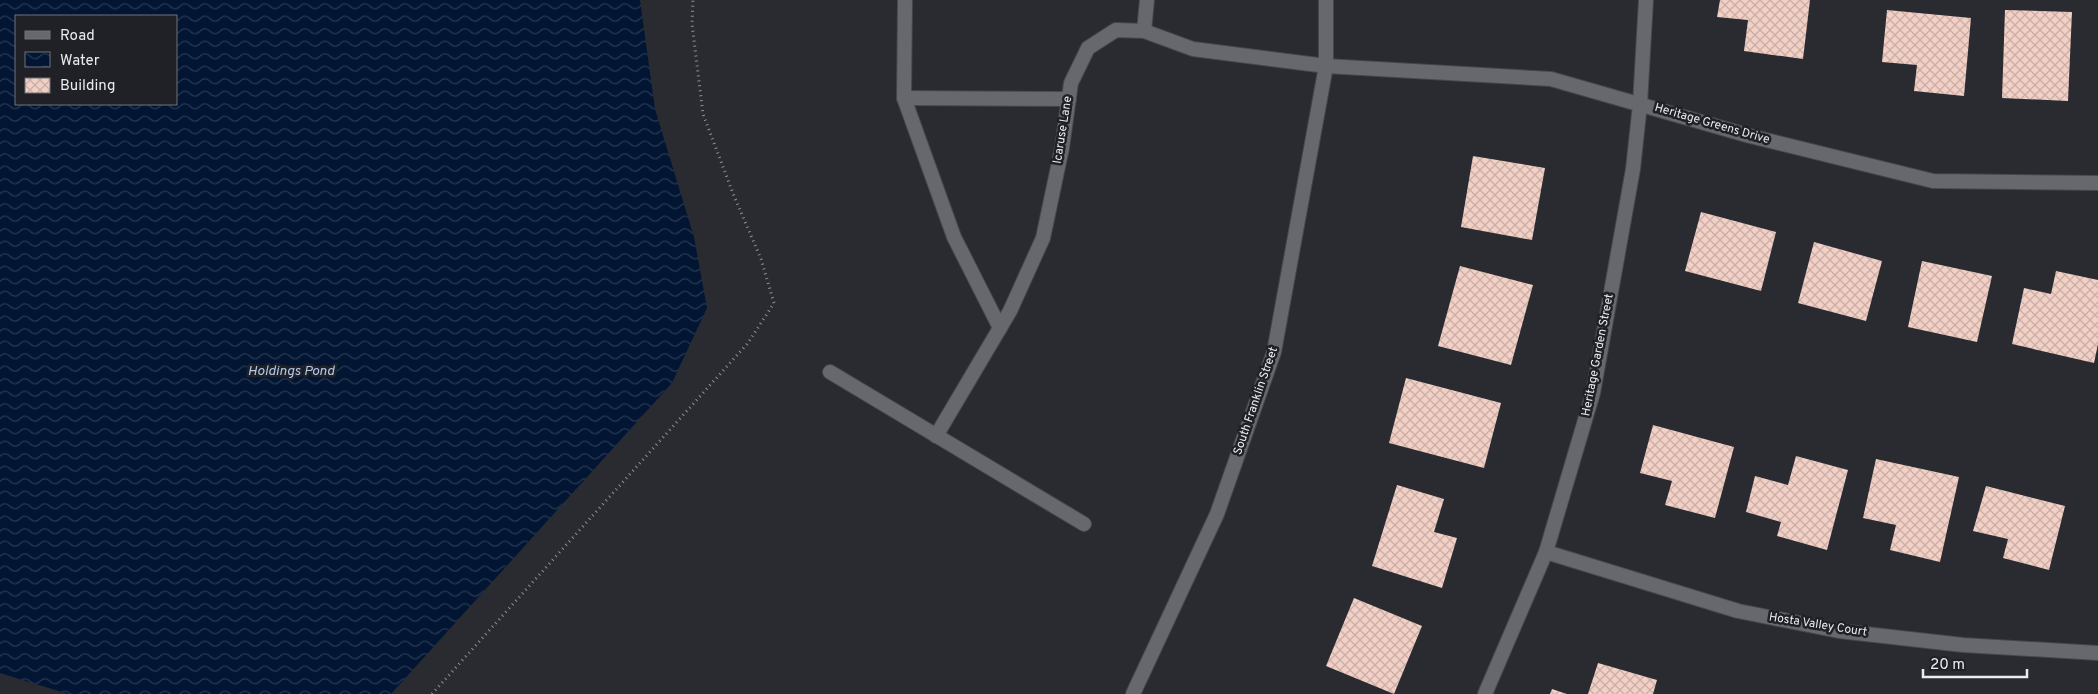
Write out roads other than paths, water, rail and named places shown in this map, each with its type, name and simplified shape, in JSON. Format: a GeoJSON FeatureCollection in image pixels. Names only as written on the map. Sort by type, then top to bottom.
{"type":"FeatureCollection","features":[{"type":"Feature","properties":{"kind":"street"},"geometry":{"type":"LineString","coordinates":[[905,0],[904,98],[954,237],[1000,328]]}},
{"type":"Feature","properties":{"kind":"street"},"geometry":{"type":"LineString","coordinates":[[1144,31],[1147,0]]}},
{"type":"Feature","properties":{"kind":"street","name":"South Franklin Street"},"geometry":{"type":"LineString","coordinates":[[1133,694],[1217,514],[1274,352],[1326,66],[1326,0]]}},
{"type":"Feature","properties":{"kind":"street","name":"Heritage Garden Street"},"geometry":{"type":"LineString","coordinates":[[1485,694],[1546,552],[1593,393],[1633,169],[1640,104],[1646,0]]}},
{"type":"Feature","properties":{"kind":"street","name":"Icaruse Lane"},"geometry":{"type":"LineString","coordinates":[[936,436],[1010,310],[1043,238],[1062,148],[1070,83],[1088,48],[1116,30],[1144,31],[1194,49],[1326,66]]}},
{"type":"Feature","properties":{"kind":"street","name":"Heritage Greens Drive"},"geometry":{"type":"LineString","coordinates":[[1326,66],[1551,79],[1750,136],[1933,181],[2098,183]]}},
{"type":"Feature","properties":{"kind":"street"},"geometry":{"type":"LineString","coordinates":[[904,98],[1069,99]]}},
{"type":"Feature","properties":{"kind":"street"},"geometry":{"type":"LineString","coordinates":[[830,372],[1084,524]]}},
{"type":"Feature","properties":{"kind":"street","name":"Hosta Valley Court"},"geometry":{"type":"LineString","coordinates":[[1546,552],[1738,611],[1839,630],[1963,645],[2098,653]]}},
{"type":"Feature","properties":{"kind":"water","name":"Holdings Pond"},"geometry":{"type":"Polygon","coordinates":[[[0,0],[640,0],[655,109],[694,237],[707,308],[672,383],[391,694],[68,694],[0,673],[0,0]]]}}]}
